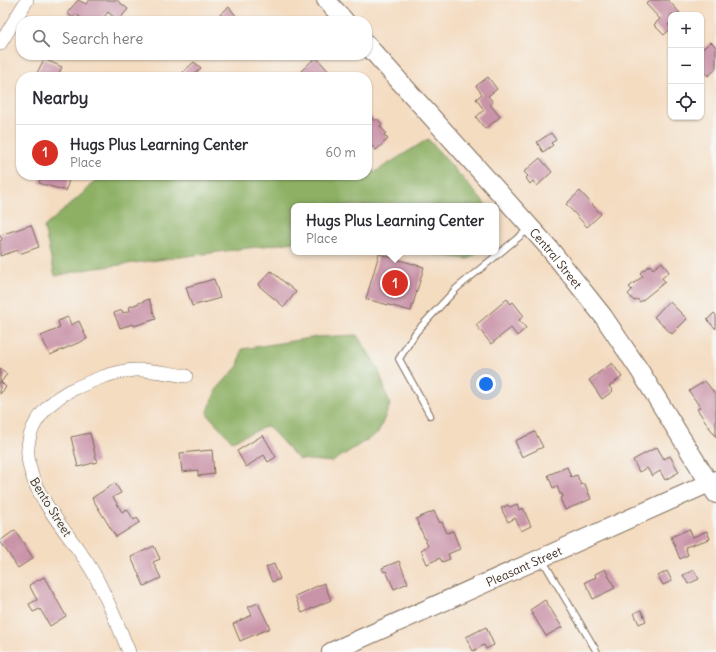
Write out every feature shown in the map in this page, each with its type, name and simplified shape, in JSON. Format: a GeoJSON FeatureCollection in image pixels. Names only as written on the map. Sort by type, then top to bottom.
{"type":"FeatureCollection","features":[{"type":"Feature","properties":{"kind":"main road"},"geometry":{"type":"LineString","coordinates":[[326,0],[340,16]]}},
{"type":"Feature","properties":{"kind":"main road","name":"Central Street"},"geometry":{"type":"LineString","coordinates":[[372,52],[549,248],[603,316],[714,486]]}},
{"type":"Feature","properties":{"kind":"main road","name":"Pleasant Street"},"geometry":{"type":"LineString","coordinates":[[339,651],[541,558],[714,486]]}},
{"type":"Feature","properties":{"kind":"street"},"geometry":{"type":"LineString","coordinates":[[17,16],[27,0]]}},
{"type":"Feature","properties":{"kind":"street"},"geometry":{"type":"LineString","coordinates":[[0,44],[16,18]]}},
{"type":"Feature","properties":{"kind":"street","name":"Bento Street"},"geometry":{"type":"LineString","coordinates":[[129,652],[93,572],[32,478],[27,447],[34,426],[45,410],[63,394],[124,371],[135,370],[186,376]]}},
{"type":"Feature","properties":{"kind":"lane"},"geometry":{"type":"LineString","coordinates":[[499,254],[531,228]]}},
{"type":"Feature","properties":{"kind":"lane"},"geometry":{"type":"LineString","coordinates":[[430,415],[399,359],[416,332],[457,288],[498,255]]}},
{"type":"Feature","properties":{"kind":"lane"},"geometry":{"type":"LineString","coordinates":[[541,558],[597,652]]}},
{"type":"Feature","properties":{"kind":"green space"},"geometry":{"type":"Polygon","coordinates":[[[428,139],[484,203],[291,203],[291,242],[89,269],[55,276],[44,227],[82,194],[95,180],[372,180],[372,170],[375,172],[428,139]]]}},
{"type":"Feature","properties":{"kind":"green space"},"geometry":{"type":"Polygon","coordinates":[[[436,255],[474,255],[468,259],[436,255]]]}},
{"type":"Feature","properties":{"kind":"green space"},"geometry":{"type":"Polygon","coordinates":[[[357,335],[378,368],[390,405],[378,433],[332,462],[298,459],[268,426],[232,441],[207,414],[216,390],[238,366],[242,349],[317,337],[357,335]]]}},
{"type":"Feature","properties":{"kind":"building"},"geometry":{"type":"Polygon","coordinates":[[[78,0],[86,4],[89,0],[117,0],[128,9],[122,16],[112,16],[108,12],[105,16],[79,16],[76,14],[74,16],[71,16],[67,13],[78,0]]]}},
{"type":"Feature","properties":{"kind":"building"},"geometry":{"type":"Polygon","coordinates":[[[650,0],[668,0],[679,12],[668,12],[668,31],[664,35],[654,25],[660,19],[646,4],[650,0]]]}},
{"type":"Feature","properties":{"kind":"building"},"geometry":{"type":"Polygon","coordinates":[[[229,7],[236,16],[218,16],[229,7]]]}},
{"type":"Feature","properties":{"kind":"building"},"geometry":{"type":"Polygon","coordinates":[[[711,42],[716,47],[716,69],[708,76],[704,71],[704,48],[711,42]]]}},
{"type":"Feature","properties":{"kind":"building"},"geometry":{"type":"Polygon","coordinates":[[[44,60],[62,67],[60,72],[38,72],[44,60]]]}},
{"type":"Feature","properties":{"kind":"building"},"geometry":{"type":"Polygon","coordinates":[[[313,60],[319,60],[329,72],[302,72],[301,71],[313,60]]]}},
{"type":"Feature","properties":{"kind":"building"},"geometry":{"type":"Polygon","coordinates":[[[194,62],[201,68],[197,72],[183,72],[194,62]]]}},
{"type":"Feature","properties":{"kind":"building"},"geometry":{"type":"Polygon","coordinates":[[[488,77],[497,89],[488,96],[493,102],[490,104],[500,117],[485,129],[476,117],[484,110],[476,99],[482,94],[476,86],[488,77]]]}},
{"type":"Feature","properties":{"kind":"building"},"geometry":{"type":"Polygon","coordinates":[[[372,118],[375,121],[377,119],[382,124],[380,126],[386,133],[384,135],[388,139],[376,150],[372,146],[372,118]]]}},
{"type":"Feature","properties":{"kind":"building"},"geometry":{"type":"Polygon","coordinates":[[[551,133],[556,140],[551,143],[553,145],[543,152],[537,142],[551,133]]]}},
{"type":"Feature","properties":{"kind":"building"},"geometry":{"type":"Polygon","coordinates":[[[540,158],[552,172],[537,186],[533,181],[530,184],[526,178],[528,176],[524,172],[540,158]]]}},
{"type":"Feature","properties":{"kind":"building"},"geometry":{"type":"Polygon","coordinates":[[[40,180],[69,180],[66,191],[39,183],[40,180]]]}},
{"type":"Feature","properties":{"kind":"building"},"geometry":{"type":"Polygon","coordinates":[[[580,191],[601,214],[587,227],[566,204],[580,191]]]}},
{"type":"Feature","properties":{"kind":"building"},"geometry":{"type":"Polygon","coordinates":[[[31,225],[39,247],[19,254],[18,250],[0,256],[0,241],[2,240],[0,235],[31,225]]]}},
{"type":"Feature","properties":{"kind":"building"},"geometry":{"type":"Polygon","coordinates":[[[379,255],[424,267],[411,311],[366,299],[379,255]]]}},
{"type":"Feature","properties":{"kind":"building"},"geometry":{"type":"Polygon","coordinates":[[[662,262],[669,272],[662,278],[665,282],[640,302],[637,299],[634,301],[628,294],[632,290],[629,287],[643,276],[640,273],[650,265],[653,269],[662,262]]]}},
{"type":"Feature","properties":{"kind":"building"},"geometry":{"type":"Polygon","coordinates":[[[271,271],[296,292],[284,307],[258,285],[271,271]]]}},
{"type":"Feature","properties":{"kind":"building"},"geometry":{"type":"Polygon","coordinates":[[[214,279],[220,298],[192,306],[186,287],[214,279]]]}},
{"type":"Feature","properties":{"kind":"building"},"geometry":{"type":"Polygon","coordinates":[[[149,299],[156,319],[134,326],[133,324],[120,328],[114,313],[122,310],[123,313],[130,311],[129,307],[149,299]]]}},
{"type":"Feature","properties":{"kind":"building"},"geometry":{"type":"Polygon","coordinates":[[[507,299],[511,304],[513,302],[524,316],[519,320],[526,328],[517,336],[511,328],[491,344],[476,325],[507,299]]]}},
{"type":"Feature","properties":{"kind":"building"},"geometry":{"type":"Polygon","coordinates":[[[669,301],[687,319],[672,334],[654,317],[669,301]]]}},
{"type":"Feature","properties":{"kind":"building"},"geometry":{"type":"Polygon","coordinates":[[[714,313],[716,315],[716,329],[707,320],[714,313]]]}},
{"type":"Feature","properties":{"kind":"building"},"geometry":{"type":"Polygon","coordinates":[[[68,317],[71,325],[79,321],[87,339],[50,355],[41,336],[60,328],[58,321],[68,317]]]}},
{"type":"Feature","properties":{"kind":"building"},"geometry":{"type":"Polygon","coordinates":[[[612,363],[622,377],[609,386],[613,391],[602,399],[589,380],[612,363]]]}},
{"type":"Feature","properties":{"kind":"building"},"geometry":{"type":"Polygon","coordinates":[[[0,369],[7,374],[1,382],[6,387],[0,394],[0,369]]]}},
{"type":"Feature","properties":{"kind":"building"},"geometry":{"type":"Polygon","coordinates":[[[705,381],[716,395],[716,437],[697,409],[700,407],[689,391],[705,381]]]}},
{"type":"Feature","properties":{"kind":"building"},"geometry":{"type":"Polygon","coordinates":[[[535,432],[543,447],[522,457],[515,441],[535,432]]]}},
{"type":"Feature","properties":{"kind":"building"},"geometry":{"type":"Polygon","coordinates":[[[90,433],[97,462],[78,467],[71,437],[90,433]]]}},
{"type":"Feature","properties":{"kind":"building"},"geometry":{"type":"Polygon","coordinates":[[[263,435],[276,457],[268,462],[264,455],[246,467],[237,451],[263,435]]]}},
{"type":"Feature","properties":{"kind":"building"},"geometry":{"type":"Polygon","coordinates":[[[657,447],[664,459],[670,456],[679,472],[665,480],[660,471],[652,476],[647,468],[639,472],[633,460],[657,447]]]}},
{"type":"Feature","properties":{"kind":"building"},"geometry":{"type":"Polygon","coordinates":[[[212,450],[214,474],[198,476],[198,470],[182,472],[180,453],[212,450]]]}},
{"type":"Feature","properties":{"kind":"building"},"geometry":{"type":"Polygon","coordinates":[[[567,467],[571,477],[577,475],[581,485],[585,484],[591,499],[565,510],[560,498],[563,497],[562,494],[560,494],[557,486],[553,488],[548,475],[567,467]]]}},
{"type":"Feature","properties":{"kind":"building"},"geometry":{"type":"Polygon","coordinates":[[[115,483],[121,493],[113,497],[122,512],[127,509],[134,520],[137,518],[140,522],[116,537],[92,498],[115,483]]]}},
{"type":"Feature","properties":{"kind":"building"},"geometry":{"type":"Polygon","coordinates":[[[517,504],[519,510],[523,508],[531,526],[521,531],[515,518],[508,522],[501,508],[508,505],[510,507],[517,504]]]}},
{"type":"Feature","properties":{"kind":"building"},"geometry":{"type":"Polygon","coordinates":[[[434,511],[440,523],[442,522],[447,533],[453,531],[460,549],[448,554],[450,559],[442,562],[440,558],[427,564],[421,550],[428,546],[416,519],[434,511]]]}},
{"type":"Feature","properties":{"kind":"building"},"geometry":{"type":"Polygon","coordinates":[[[689,529],[693,537],[707,531],[710,539],[685,547],[688,555],[680,559],[671,537],[689,529]]]}},
{"type":"Feature","properties":{"kind":"building"},"geometry":{"type":"Polygon","coordinates":[[[15,530],[33,558],[18,568],[0,541],[15,530]]]}},
{"type":"Feature","properties":{"kind":"building"},"geometry":{"type":"Polygon","coordinates":[[[154,546],[160,559],[153,562],[161,578],[144,586],[131,557],[154,546]]]}},
{"type":"Feature","properties":{"kind":"building"},"geometry":{"type":"Polygon","coordinates":[[[399,561],[408,583],[394,589],[386,571],[384,572],[382,568],[399,561]]]}},
{"type":"Feature","properties":{"kind":"building"},"geometry":{"type":"Polygon","coordinates":[[[274,564],[280,579],[272,582],[266,567],[274,564]]]}},
{"type":"Feature","properties":{"kind":"building"},"geometry":{"type":"Polygon","coordinates":[[[605,569],[615,588],[593,599],[585,582],[596,577],[595,574],[605,569]]]}},
{"type":"Feature","properties":{"kind":"building"},"geometry":{"type":"Polygon","coordinates":[[[694,570],[699,579],[688,584],[683,575],[694,570]]]}},
{"type":"Feature","properties":{"kind":"building"},"geometry":{"type":"Polygon","coordinates":[[[667,571],[672,581],[663,585],[658,576],[667,571]]]}},
{"type":"Feature","properties":{"kind":"building"},"geometry":{"type":"Polygon","coordinates":[[[44,577],[66,616],[50,626],[40,609],[33,612],[29,604],[37,600],[29,585],[44,577]]]}},
{"type":"Feature","properties":{"kind":"building"},"geometry":{"type":"Polygon","coordinates":[[[324,583],[331,600],[302,613],[295,596],[324,583]]]}},
{"type":"Feature","properties":{"kind":"building"},"geometry":{"type":"Polygon","coordinates":[[[545,600],[562,627],[546,636],[530,610],[545,600]]]}},
{"type":"Feature","properties":{"kind":"building"},"geometry":{"type":"Polygon","coordinates":[[[258,603],[270,628],[240,641],[233,624],[252,615],[248,607],[258,603]]]}},
{"type":"Feature","properties":{"kind":"building"},"geometry":{"type":"Polygon","coordinates":[[[641,610],[646,621],[639,624],[634,613],[641,610]]]}},
{"type":"Feature","properties":{"kind":"building"},"geometry":{"type":"Polygon","coordinates":[[[486,627],[494,645],[486,649],[484,645],[473,651],[466,637],[486,627]]]}},
{"type":"Feature","properties":{"kind":"place","name":"Hugs Plus Learning Center"},"geometry":{"type":"Point","coordinates":[395,283]}}]}
